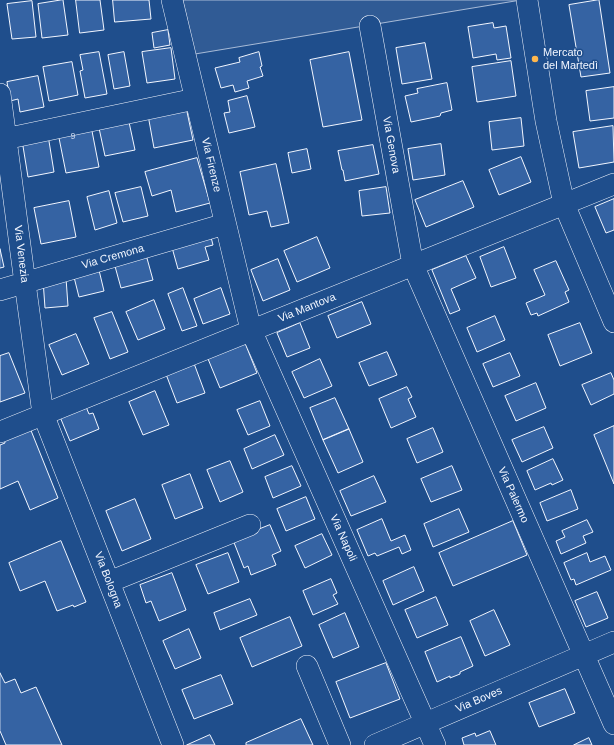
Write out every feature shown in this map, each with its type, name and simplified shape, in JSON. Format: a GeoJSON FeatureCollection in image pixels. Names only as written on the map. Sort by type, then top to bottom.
{"type":"FeatureCollection","features":[{"type":"Feature","properties":{"kind":"street","name":"Via Firenze"},"geometry":{"type":"LineString","coordinates":[[172,0],[251,330]]}},
{"type":"Feature","properties":{"kind":"street"},"geometry":{"type":"LineString","coordinates":[[528,0],[546,121],[564,204],[614,322]]}},
{"type":"Feature","properties":{"kind":"street","name":"Via Genova"},"geometry":{"type":"LineString","coordinates":[[370,26],[413,265]]}},
{"type":"Feature","properties":{"kind":"street","name":"Via Venezia"},"geometry":{"type":"LineString","coordinates":[[0,94],[3,139],[43,414]]}},
{"type":"Feature","properties":{"kind":"street"},"geometry":{"type":"LineString","coordinates":[[3,139],[196,99]]}},
{"type":"Feature","properties":{"kind":"street","name":"Via Mantova"},"geometry":{"type":"LineString","coordinates":[[0,432],[614,184]]}},
{"type":"Feature","properties":{"kind":"street","name":"Via Cremona"},"geometry":{"type":"LineString","coordinates":[[0,290],[225,224]]}},
{"type":"Feature","properties":{"kind":"street","name":"Via Palermo"},"geometry":{"type":"LineString","coordinates":[[413,265],[614,724]]}},
{"type":"Feature","properties":{"kind":"street","name":"Via Napoli"},"geometry":{"type":"LineString","coordinates":[[251,330],[435,745]]}},
{"type":"Feature","properties":{"kind":"street","name":"Via Bologna"},"geometry":{"type":"LineString","coordinates":[[43,414],[173,745]]}},
{"type":"Feature","properties":{"kind":"street"},"geometry":{"type":"LineString","coordinates":[[109,582],[250,525]]}},
{"type":"Feature","properties":{"kind":"street","name":"Via Boves"},"geometry":{"type":"LineString","coordinates":[[375,745],[614,642]]}},
{"type":"Feature","properties":{"kind":"street"},"geometry":{"type":"LineString","coordinates":[[307,666],[340,745]]}},
{"type":"Feature","properties":{"kind":"shaded area"},"geometry":{"type":"Polygon","coordinates":[[[183,0],[521,0],[195,54],[183,0]]]}},
{"type":"Feature","properties":{"kind":"building"},"geometry":{"type":"Polygon","coordinates":[[[63,0],[68,35],[42,38],[38,4],[63,0]]]}},
{"type":"Feature","properties":{"kind":"building"},"geometry":{"type":"Polygon","coordinates":[[[76,0],[100,0],[104,30],[80,33],[76,0]]]}},
{"type":"Feature","properties":{"kind":"building"},"geometry":{"type":"Polygon","coordinates":[[[113,0],[149,0],[151,19],[115,22],[113,0]]]}},
{"type":"Feature","properties":{"kind":"building"},"geometry":{"type":"Polygon","coordinates":[[[599,0],[610,73],[581,77],[569,5],[599,0]]]}},
{"type":"Feature","properties":{"kind":"building"},"geometry":{"type":"Polygon","coordinates":[[[32,1],[36,37],[12,39],[7,4],[32,1]]]}},
{"type":"Feature","properties":{"kind":"building"},"geometry":{"type":"Polygon","coordinates":[[[493,23],[494,28],[506,26],[511,58],[497,60],[496,54],[473,58],[468,27],[493,23]]]}},
{"type":"Feature","properties":{"kind":"building"},"geometry":{"type":"Polygon","coordinates":[[[168,30],[170,45],[154,48],[152,33],[168,30]]]}},
{"type":"Feature","properties":{"kind":"building"},"geometry":{"type":"Polygon","coordinates":[[[425,43],[432,79],[402,84],[396,48],[425,43]]]}},
{"type":"Feature","properties":{"kind":"building"},"geometry":{"type":"Polygon","coordinates":[[[171,48],[175,79],[147,83],[142,52],[171,48]]]}},
{"type":"Feature","properties":{"kind":"building"},"geometry":{"type":"Polygon","coordinates":[[[99,52],[107,94],[85,98],[80,71],[83,70],[80,55],[99,52]]]}},
{"type":"Feature","properties":{"kind":"building"},"geometry":{"type":"Polygon","coordinates":[[[124,52],[130,86],[114,89],[108,55],[124,52]]]}},
{"type":"Feature","properties":{"kind":"building"},"geometry":{"type":"Polygon","coordinates":[[[259,52],[262,66],[260,67],[263,76],[247,81],[249,88],[235,92],[233,85],[221,88],[215,68],[240,62],[239,58],[259,52]]]}},
{"type":"Feature","properties":{"kind":"building"},"geometry":{"type":"Polygon","coordinates":[[[349,52],[362,120],[323,127],[310,60],[349,52]]]}},
{"type":"Feature","properties":{"kind":"building"},"geometry":{"type":"Polygon","coordinates":[[[511,61],[516,96],[477,102],[472,67],[511,61]]]}},
{"type":"Feature","properties":{"kind":"building"},"geometry":{"type":"Polygon","coordinates":[[[72,62],[78,95],[49,101],[43,67],[72,62]]]}},
{"type":"Feature","properties":{"kind":"building"},"geometry":{"type":"Polygon","coordinates":[[[38,76],[44,107],[20,112],[18,99],[10,101],[7,82],[38,76]]]}},
{"type":"Feature","properties":{"kind":"building"},"geometry":{"type":"Polygon","coordinates":[[[447,83],[452,110],[441,113],[440,116],[411,122],[405,96],[418,93],[417,89],[447,83]]]}},
{"type":"Feature","properties":{"kind":"building"},"geometry":{"type":"Polygon","coordinates":[[[614,87],[614,118],[590,121],[586,91],[614,87]]]}},
{"type":"Feature","properties":{"kind":"building"},"geometry":{"type":"Polygon","coordinates":[[[247,96],[255,127],[229,133],[224,113],[230,112],[228,101],[247,96]]]}},
{"type":"Feature","properties":{"kind":"building"},"geometry":{"type":"Polygon","coordinates":[[[186,107],[193,140],[154,148],[148,115],[186,107]]]}},
{"type":"Feature","properties":{"kind":"building"},"geometry":{"type":"Polygon","coordinates":[[[521,118],[524,146],[492,150],[489,122],[521,118]]]}},
{"type":"Feature","properties":{"kind":"building"},"geometry":{"type":"Polygon","coordinates":[[[129,122],[135,150],[105,156],[99,128],[129,122]]]}},
{"type":"Feature","properties":{"kind":"building"},"geometry":{"type":"Polygon","coordinates":[[[91,126],[99,167],[66,173],[58,133],[91,126]]]}},
{"type":"Feature","properties":{"kind":"building"},"geometry":{"type":"Polygon","coordinates":[[[613,126],[614,162],[579,168],[573,132],[613,126]]]}},
{"type":"Feature","properties":{"kind":"building"},"geometry":{"type":"Polygon","coordinates":[[[48,135],[54,172],[28,177],[22,140],[48,135]]]}},
{"type":"Feature","properties":{"kind":"building"},"geometry":{"type":"Polygon","coordinates":[[[441,144],[445,175],[413,180],[408,149],[441,144]]]}},
{"type":"Feature","properties":{"kind":"building"},"geometry":{"type":"Polygon","coordinates":[[[373,145],[379,174],[345,181],[338,151],[373,145]]]}},
{"type":"Feature","properties":{"kind":"building"},"geometry":{"type":"Polygon","coordinates":[[[307,149],[311,169],[292,173],[288,153],[307,149]]]}},
{"type":"Feature","properties":{"kind":"building"},"geometry":{"type":"Polygon","coordinates":[[[521,157],[531,182],[499,195],[489,170],[521,157]]]}},
{"type":"Feature","properties":{"kind":"building"},"geometry":{"type":"Polygon","coordinates":[[[197,158],[210,203],[176,212],[171,190],[152,196],[145,172],[197,158]]]}},
{"type":"Feature","properties":{"kind":"building"},"geometry":{"type":"Polygon","coordinates":[[[276,164],[289,223],[271,227],[267,211],[249,215],[240,172],[276,164]]]}},
{"type":"Feature","properties":{"kind":"building"},"geometry":{"type":"Polygon","coordinates":[[[463,181],[474,207],[426,227],[415,200],[463,181]]]}},
{"type":"Feature","properties":{"kind":"building"},"geometry":{"type":"Polygon","coordinates":[[[141,187],[148,216],[123,222],[115,193],[141,187]]]}},
{"type":"Feature","properties":{"kind":"building"},"geometry":{"type":"Polygon","coordinates":[[[386,187],[390,213],[362,216],[359,191],[386,187]]]}},
{"type":"Feature","properties":{"kind":"building"},"geometry":{"type":"Polygon","coordinates":[[[109,191],[117,223],[95,230],[87,197],[109,191]]]}},
{"type":"Feature","properties":{"kind":"building"},"geometry":{"type":"Polygon","coordinates":[[[614,199],[614,230],[606,233],[595,207],[614,199]]]}},
{"type":"Feature","properties":{"kind":"building"},"geometry":{"type":"Polygon","coordinates":[[[69,201],[76,237],[41,244],[34,208],[69,201]]]}},
{"type":"Feature","properties":{"kind":"building"},"geometry":{"type":"Polygon","coordinates":[[[210,233],[213,245],[205,247],[209,260],[178,269],[171,244],[210,233]]]}},
{"type":"Feature","properties":{"kind":"building"},"geometry":{"type":"Polygon","coordinates":[[[317,237],[330,268],[297,282],[284,251],[317,237]]]}},
{"type":"Feature","properties":{"kind":"building"},"geometry":{"type":"Polygon","coordinates":[[[504,247],[516,278],[491,287],[480,257],[504,247]]]}},
{"type":"Feature","properties":{"kind":"building"},"geometry":{"type":"Polygon","coordinates":[[[0,249],[4,267],[0,268],[0,249]]]}},
{"type":"Feature","properties":{"kind":"building"},"geometry":{"type":"Polygon","coordinates":[[[145,251],[153,280],[121,288],[113,259],[145,251]]]}},
{"type":"Feature","properties":{"kind":"building"},"geometry":{"type":"Polygon","coordinates":[[[466,256],[476,278],[451,289],[460,310],[450,314],[432,270],[466,256]]]}},
{"type":"Feature","properties":{"kind":"building"},"geometry":{"type":"Polygon","coordinates":[[[278,259],[290,290],[263,301],[251,270],[278,259]]]}},
{"type":"Feature","properties":{"kind":"building"},"geometry":{"type":"Polygon","coordinates":[[[556,261],[569,290],[565,292],[569,302],[538,316],[537,313],[531,315],[526,303],[545,295],[534,270],[556,261]]]}},
{"type":"Feature","properties":{"kind":"building"},"geometry":{"type":"Polygon","coordinates":[[[98,266],[104,291],[79,297],[73,273],[98,266]]]}},
{"type":"Feature","properties":{"kind":"building"},"geometry":{"type":"Polygon","coordinates":[[[66,278],[68,306],[45,308],[43,280],[66,278]]]}},
{"type":"Feature","properties":{"kind":"building"},"geometry":{"type":"Polygon","coordinates":[[[183,288],[197,326],[182,331],[168,294],[183,288]]]}},
{"type":"Feature","properties":{"kind":"building"},"geometry":{"type":"Polygon","coordinates":[[[221,288],[230,314],[203,324],[194,299],[221,288]]]}},
{"type":"Feature","properties":{"kind":"building"},"geometry":{"type":"Polygon","coordinates":[[[154,300],[165,329],[138,340],[126,312],[154,300]]]}},
{"type":"Feature","properties":{"kind":"building"},"geometry":{"type":"Polygon","coordinates":[[[362,302],[371,324],[337,338],[328,316],[362,302]]]}},
{"type":"Feature","properties":{"kind":"building"},"geometry":{"type":"Polygon","coordinates":[[[112,312],[128,352],[110,359],[94,318],[112,312]]]}},
{"type":"Feature","properties":{"kind":"building"},"geometry":{"type":"Polygon","coordinates":[[[495,316],[505,340],[477,352],[467,328],[495,316]]]}},
{"type":"Feature","properties":{"kind":"building"},"geometry":{"type":"Polygon","coordinates":[[[300,323],[310,348],[287,357],[277,333],[300,323]]]}},
{"type":"Feature","properties":{"kind":"building"},"geometry":{"type":"Polygon","coordinates":[[[580,323],[592,353],[560,366],[548,335],[580,323]]]}},
{"type":"Feature","properties":{"kind":"building"},"geometry":{"type":"Polygon","coordinates":[[[76,334],[89,364],[62,375],[49,345],[76,334]]]}},
{"type":"Feature","properties":{"kind":"building"},"geometry":{"type":"Polygon","coordinates":[[[243,338],[257,373],[220,388],[206,354],[243,338]]]}},
{"type":"Feature","properties":{"kind":"building"},"geometry":{"type":"Polygon","coordinates":[[[387,352],[397,375],[369,386],[359,363],[387,352]]]}},
{"type":"Feature","properties":{"kind":"building"},"geometry":{"type":"Polygon","coordinates":[[[9,353],[25,393],[0,402],[0,356],[9,353]]]}},
{"type":"Feature","properties":{"kind":"building"},"geometry":{"type":"Polygon","coordinates":[[[510,353],[520,376],[493,387],[483,364],[510,353]]]}},
{"type":"Feature","properties":{"kind":"building"},"geometry":{"type":"Polygon","coordinates":[[[192,358],[205,393],[177,403],[164,369],[192,358]]]}},
{"type":"Feature","properties":{"kind":"building"},"geometry":{"type":"Polygon","coordinates":[[[320,359],[332,386],[304,398],[292,372],[320,359]]]}},
{"type":"Feature","properties":{"kind":"building"},"geometry":{"type":"Polygon","coordinates":[[[611,373],[614,380],[614,394],[591,405],[582,385],[611,373]]]}},
{"type":"Feature","properties":{"kind":"building"},"geometry":{"type":"Polygon","coordinates":[[[536,383],[546,408],[516,421],[505,396],[536,383]]]}},
{"type":"Feature","properties":{"kind":"building"},"geometry":{"type":"Polygon","coordinates":[[[407,387],[412,397],[408,399],[416,417],[391,428],[379,399],[407,387]]]}},
{"type":"Feature","properties":{"kind":"building"},"geometry":{"type":"Polygon","coordinates":[[[155,391],[169,425],[143,435],[129,402],[155,391]]]}},
{"type":"Feature","properties":{"kind":"building"},"geometry":{"type":"Polygon","coordinates":[[[335,398],[349,429],[323,440],[310,408],[335,398]]]}},
{"type":"Feature","properties":{"kind":"building"},"geometry":{"type":"Polygon","coordinates":[[[260,401],[270,426],[248,435],[237,410],[260,401]]]}},
{"type":"Feature","properties":{"kind":"building"},"geometry":{"type":"Polygon","coordinates":[[[84,402],[89,414],[93,413],[99,429],[70,441],[58,412],[84,402]]]}},
{"type":"Feature","properties":{"kind":"building"},"geometry":{"type":"Polygon","coordinates":[[[614,426],[614,484],[594,435],[614,426]]]}},
{"type":"Feature","properties":{"kind":"building"},"geometry":{"type":"Polygon","coordinates":[[[544,427],[553,448],[522,462],[512,440],[544,427]]]}},
{"type":"Feature","properties":{"kind":"building"},"geometry":{"type":"Polygon","coordinates":[[[30,428],[58,498],[30,510],[18,481],[0,489],[0,445],[5,443],[4,439],[30,428]]]}},
{"type":"Feature","properties":{"kind":"building"},"geometry":{"type":"Polygon","coordinates":[[[433,428],[443,452],[417,463],[407,439],[433,428]]]}},
{"type":"Feature","properties":{"kind":"building"},"geometry":{"type":"Polygon","coordinates":[[[349,429],[363,462],[338,473],[323,440],[349,429]]]}},
{"type":"Feature","properties":{"kind":"building"},"geometry":{"type":"Polygon","coordinates":[[[275,435],[284,455],[252,469],[244,449],[275,435]]]}},
{"type":"Feature","properties":{"kind":"building"},"geometry":{"type":"Polygon","coordinates":[[[553,459],[563,480],[552,485],[551,483],[535,490],[527,471],[553,459]]]}},
{"type":"Feature","properties":{"kind":"building"},"geometry":{"type":"Polygon","coordinates":[[[230,461],[243,492],[220,502],[207,470],[230,461]]]}},
{"type":"Feature","properties":{"kind":"building"},"geometry":{"type":"Polygon","coordinates":[[[292,466],[301,486],[273,498],[265,477],[292,466]]]}},
{"type":"Feature","properties":{"kind":"building"},"geometry":{"type":"Polygon","coordinates":[[[452,466],[462,490],[431,502],[421,479],[452,466]]]}},
{"type":"Feature","properties":{"kind":"building"},"geometry":{"type":"Polygon","coordinates":[[[190,474],[203,508],[175,519],[162,485],[190,474]]]}},
{"type":"Feature","properties":{"kind":"building"},"geometry":{"type":"Polygon","coordinates":[[[374,476],[386,502],[351,516],[340,491],[374,476]]]}},
{"type":"Feature","properties":{"kind":"building"},"geometry":{"type":"Polygon","coordinates":[[[571,490],[578,509],[547,521],[540,503],[571,490]]]}},
{"type":"Feature","properties":{"kind":"building"},"geometry":{"type":"Polygon","coordinates":[[[306,497],[315,519],[286,531],[277,509],[306,497]]]}},
{"type":"Feature","properties":{"kind":"building"},"geometry":{"type":"Polygon","coordinates":[[[135,499],[151,539],[122,551],[106,511],[135,499]]]}},
{"type":"Feature","properties":{"kind":"building"},"geometry":{"type":"Polygon","coordinates":[[[459,509],[469,532],[433,547],[424,524],[459,509]]]}},
{"type":"Feature","properties":{"kind":"building"},"geometry":{"type":"Polygon","coordinates":[[[382,519],[391,541],[405,535],[411,550],[402,554],[399,547],[377,556],[375,553],[368,556],[357,530],[382,519]]]}},
{"type":"Feature","properties":{"kind":"building"},"geometry":{"type":"Polygon","coordinates":[[[587,520],[593,532],[583,536],[586,543],[561,554],[556,541],[565,537],[562,531],[587,520]]]}},
{"type":"Feature","properties":{"kind":"building"},"geometry":{"type":"Polygon","coordinates":[[[513,521],[527,555],[453,586],[439,553],[513,521]]]}},
{"type":"Feature","properties":{"kind":"building"},"geometry":{"type":"Polygon","coordinates":[[[270,525],[281,551],[272,555],[276,565],[251,575],[248,566],[244,568],[233,540],[270,525]]]}},
{"type":"Feature","properties":{"kind":"building"},"geometry":{"type":"Polygon","coordinates":[[[322,534],[332,555],[305,568],[295,546],[322,534]]]}},
{"type":"Feature","properties":{"kind":"building"},"geometry":{"type":"Polygon","coordinates":[[[61,541],[86,602],[74,607],[73,605],[57,611],[45,581],[20,591],[9,563],[61,541]]]}},
{"type":"Feature","properties":{"kind":"building"},"geometry":{"type":"Polygon","coordinates":[[[228,553],[239,582],[208,594],[196,565],[228,553]]]}},
{"type":"Feature","properties":{"kind":"building"},"geometry":{"type":"Polygon","coordinates":[[[587,553],[590,562],[605,556],[611,570],[576,585],[574,579],[571,580],[564,563],[587,553]]]}},
{"type":"Feature","properties":{"kind":"building"},"geometry":{"type":"Polygon","coordinates":[[[414,567],[424,591],[393,605],[383,581],[414,567]]]}},
{"type":"Feature","properties":{"kind":"building"},"geometry":{"type":"Polygon","coordinates":[[[172,573],[186,610],[159,621],[151,601],[146,603],[140,585],[172,573]]]}},
{"type":"Feature","properties":{"kind":"building"},"geometry":{"type":"Polygon","coordinates":[[[331,579],[337,593],[333,595],[338,604],[313,615],[303,591],[331,579]]]}},
{"type":"Feature","properties":{"kind":"building"},"geometry":{"type":"Polygon","coordinates":[[[597,592],[608,618],[586,627],[575,601],[597,592]]]}},
{"type":"Feature","properties":{"kind":"building"},"geometry":{"type":"Polygon","coordinates":[[[436,597],[448,625],[417,638],[405,610],[436,597]]]}},
{"type":"Feature","properties":{"kind":"building"},"geometry":{"type":"Polygon","coordinates":[[[250,599],[257,615],[220,630],[214,613],[250,599]]]}},
{"type":"Feature","properties":{"kind":"building"},"geometry":{"type":"Polygon","coordinates":[[[494,610],[510,645],[485,656],[470,621],[494,610]]]}},
{"type":"Feature","properties":{"kind":"building"},"geometry":{"type":"Polygon","coordinates":[[[345,613],[359,647],[333,658],[319,625],[345,613]]]}},
{"type":"Feature","properties":{"kind":"building"},"geometry":{"type":"Polygon","coordinates":[[[290,617],[302,646],[252,667],[240,638],[290,617]]]}},
{"type":"Feature","properties":{"kind":"building"},"geometry":{"type":"Polygon","coordinates":[[[189,629],[201,658],[175,669],[163,641],[189,629]]]}},
{"type":"Feature","properties":{"kind":"building"},"geometry":{"type":"Polygon","coordinates":[[[461,637],[473,666],[460,672],[460,674],[450,678],[450,676],[437,682],[425,652],[461,637]]]}},
{"type":"Feature","properties":{"kind":"building"},"geometry":{"type":"Polygon","coordinates":[[[386,663],[400,699],[350,718],[336,682],[386,663]]]}},
{"type":"Feature","properties":{"kind":"building"},"geometry":{"type":"Polygon","coordinates":[[[0,673],[5,683],[15,679],[21,693],[36,687],[62,745],[6,745],[0,731],[0,673]]]}},
{"type":"Feature","properties":{"kind":"building"},"geometry":{"type":"Polygon","coordinates":[[[221,675],[233,704],[194,719],[182,690],[221,675]]]}},
{"type":"Feature","properties":{"kind":"building"},"geometry":{"type":"Polygon","coordinates":[[[565,689],[575,713],[539,727],[529,703],[565,689]]]}},
{"type":"Feature","properties":{"kind":"building"},"geometry":{"type":"Polygon","coordinates":[[[301,719],[313,745],[246,745],[246,743],[301,719]]]}},
{"type":"Feature","properties":{"kind":"building"},"geometry":{"type":"Polygon","coordinates":[[[490,731],[496,745],[464,745],[462,738],[475,733],[476,736],[490,731]]]}},
{"type":"Feature","properties":{"kind":"building"},"geometry":{"type":"Polygon","coordinates":[[[210,735],[215,745],[187,745],[210,735]]]}},
{"type":"Feature","properties":{"kind":"building"},"geometry":{"type":"Polygon","coordinates":[[[589,738],[592,745],[574,745],[589,738]]]}},
{"type":"Feature","properties":{"kind":"place","name":"Mercato del Martedì"},"geometry":{"type":"Point","coordinates":[535,59]}}]}
